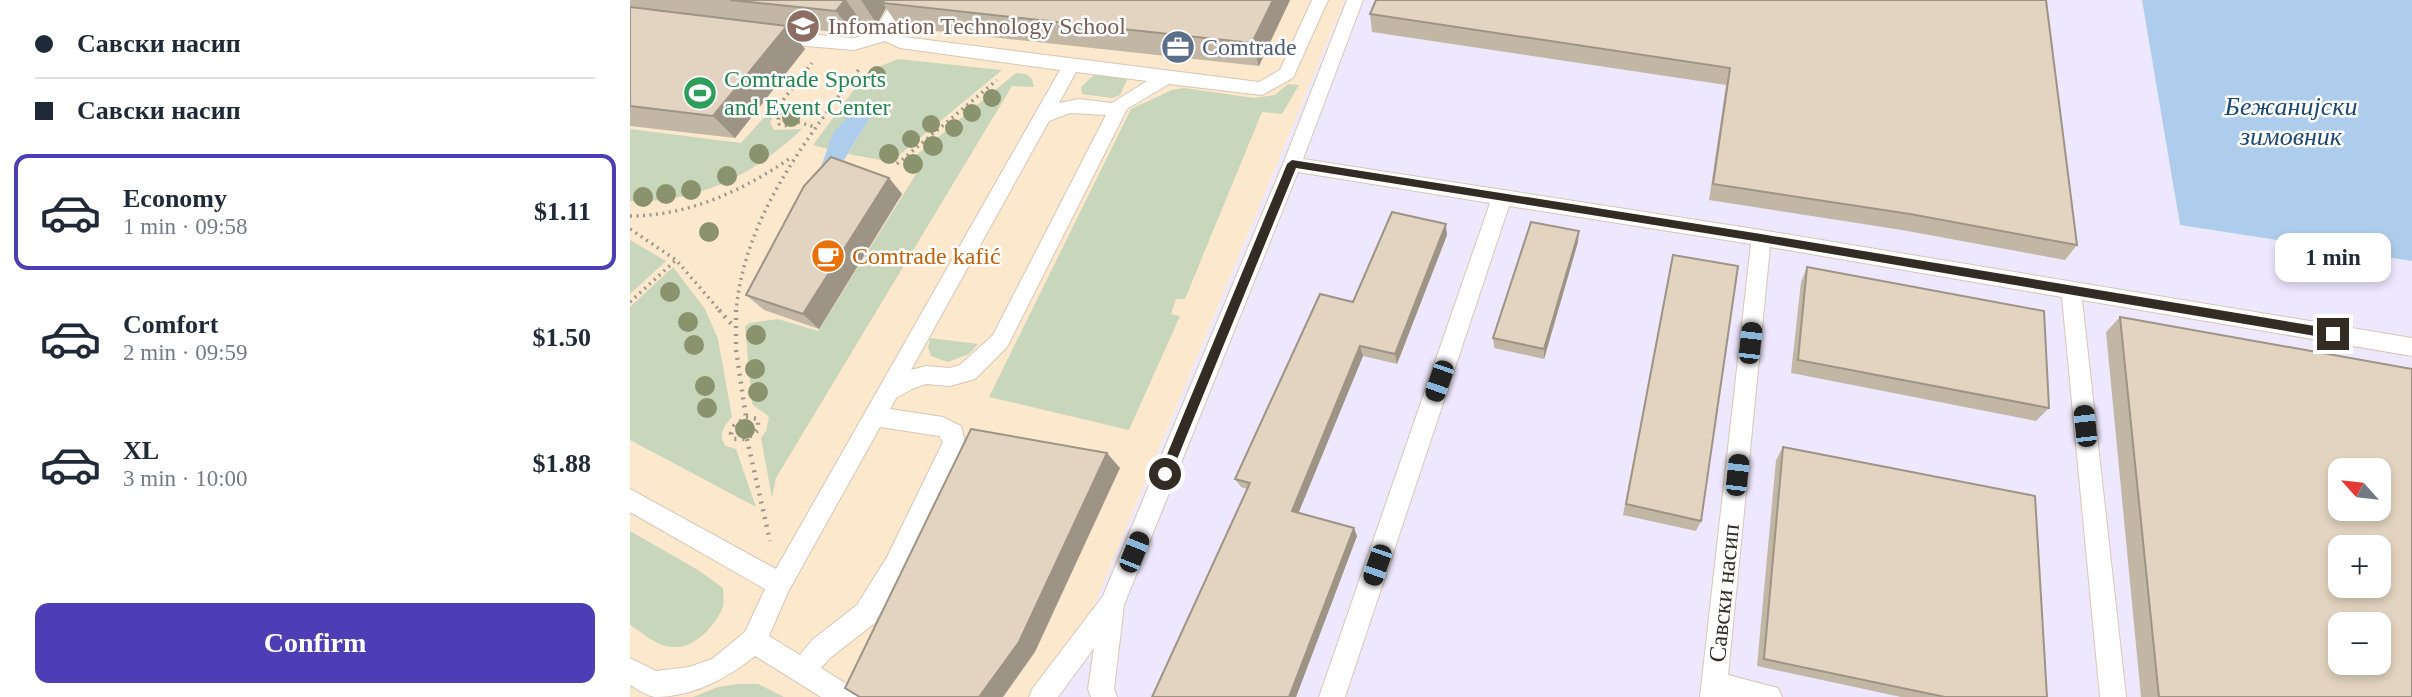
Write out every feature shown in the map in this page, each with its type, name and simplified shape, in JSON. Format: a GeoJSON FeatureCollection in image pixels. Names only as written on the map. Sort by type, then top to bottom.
{"type":"FeatureCollection","features":[{"type":"Feature","properties":{"kind":"lane"},"geometry":{"type":"LineString","coordinates":[[887,35],[888,21],[903,0]]}},
{"type":"Feature","properties":{"kind":"lane"},"geometry":{"type":"LineString","coordinates":[[754,35],[853,44],[887,35],[900,42],[1262,89],[1287,74],[1320,0]]}},
{"type":"Feature","properties":{"kind":"lane"},"geometry":{"type":"LineString","coordinates":[[1042,697],[1112,604],[1292,164],[1355,0]]}},
{"type":"Feature","properties":{"kind":"lane"},"geometry":{"type":"LineString","coordinates":[[630,671],[654,684],[689,680],[720,668],[754,641],[780,584],[1071,65]]}},
{"type":"Feature","properties":{"kind":"lane"},"geometry":{"type":"LineString","coordinates":[[887,392],[906,381],[926,375],[950,377],[967,372],[1000,341],[1121,105],[1168,76]]}},
{"type":"Feature","properties":{"kind":"lane"},"geometry":{"type":"LineString","coordinates":[[1041,117],[1061,107],[1079,105],[1118,110]]}},
{"type":"Feature","properties":{"kind":"lane"},"geometry":{"type":"LineString","coordinates":[[1292,164],[1761,238],[2412,347]]}},
{"type":"Feature","properties":{"kind":"lane"},"geometry":{"type":"LineString","coordinates":[[1332,697],[1502,197]]}},
{"type":"Feature","properties":{"kind":"lane","name":"Савски насип"},"geometry":{"type":"LineString","coordinates":[[1761,238],[1714,691],[1769,697]]}},
{"type":"Feature","properties":{"kind":"lane"},"geometry":{"type":"LineString","coordinates":[[2071,290],[2113,697]]}},
{"type":"Feature","properties":{"kind":"lane"},"geometry":{"type":"LineString","coordinates":[[803,671],[821,649],[866,614],[895,565],[954,442],[953,433],[943,427],[874,416]]}},
{"type":"Feature","properties":{"kind":"lane"},"geometry":{"type":"LineString","coordinates":[[630,500],[780,584]]}},
{"type":"Feature","properties":{"kind":"lane"},"geometry":{"type":"LineString","coordinates":[[1104,697],[1101,689],[1112,604]]}},
{"type":"Feature","properties":{"kind":"lane"},"geometry":{"type":"LineString","coordinates":[[754,641],[844,697]]}},
{"type":"Feature","properties":{"kind":"path"},"geometry":{"type":"LineString","coordinates":[[746,417],[735,328],[738,295],[759,222],[796,155],[815,127],[887,35]]}},
{"type":"Feature","properties":{"kind":"path"},"geometry":{"type":"LineString","coordinates":[[782,114],[776,109],[828,43]]}},
{"type":"Feature","properties":{"kind":"path"},"geometry":{"type":"LineString","coordinates":[[897,164],[1021,59]]}},
{"type":"Feature","properties":{"kind":"path"},"geometry":{"type":"LineString","coordinates":[[798,122],[802,115],[800,111],[793,110],[782,114],[778,119],[781,126],[798,122],[815,127]]}},
{"type":"Feature","properties":{"kind":"path"},"geometry":{"type":"LineString","coordinates":[[630,216],[657,215],[704,204],[772,172],[796,155]]}},
{"type":"Feature","properties":{"kind":"path"},"geometry":{"type":"LineString","coordinates":[[630,229],[676,260],[735,328]]}},
{"type":"Feature","properties":{"kind":"path"},"geometry":{"type":"LineString","coordinates":[[630,302],[676,260]]}},
{"type":"Feature","properties":{"kind":"path"},"geometry":{"type":"LineString","coordinates":[[746,417],[758,419],[760,426],[747,439],[734,439],[731,434],[734,426],[746,417]]}},
{"type":"Feature","properties":{"kind":"path"},"geometry":{"type":"LineString","coordinates":[[747,439],[780,584]]}},
{"type":"Feature","properties":{"kind":"shaded area"},"geometry":{"type":"Polygon","coordinates":[[[630,0],[1345,0],[1061,687],[1054,697],[630,697],[630,0]]]}},
{"type":"Feature","properties":{"kind":"shaded area"},"geometry":{"type":"Polygon","coordinates":[[[1345,0],[2142,0],[2180,225],[2412,261],[2412,697],[1054,697],[1061,687],[1345,0]]]}},
{"type":"Feature","properties":{"kind":"green space"},"geometry":{"type":"Polygon","coordinates":[[[898,59],[1002,70],[891,162],[848,154],[871,116],[833,133],[828,149],[813,145],[865,75],[898,59]]]}},
{"type":"Feature","properties":{"kind":"green space"},"geometry":{"type":"Polygon","coordinates":[[[1109,72],[1127,80],[1120,95],[1112,98],[1082,94],[1081,87],[1094,75],[1109,72]]]}},
{"type":"Feature","properties":{"kind":"green space"},"geometry":{"type":"Polygon","coordinates":[[[1016,73],[1026,74],[1032,79],[1034,87],[1012,86],[776,478],[772,498],[761,438],[769,418],[752,403],[745,327],[749,323],[778,319],[818,331],[918,171],[903,166],[1016,73]]]}},
{"type":"Feature","properties":{"kind":"green space"},"geometry":{"type":"Polygon","coordinates":[[[1288,84],[1299,85],[1282,114],[1262,112],[1185,299],[1176,299],[1171,314],[1180,316],[1129,430],[989,397],[1131,109],[1172,90],[1184,88],[1254,98],[1275,95],[1288,84]]]}},
{"type":"Feature","properties":{"kind":"green space"},"geometry":{"type":"Polygon","coordinates":[[[768,113],[774,114],[770,123],[774,130],[802,129],[744,173],[724,183],[679,197],[630,201],[630,129],[741,143],[768,113]]]}},
{"type":"Feature","properties":{"kind":"green space"},"geometry":{"type":"Polygon","coordinates":[[[630,240],[666,261],[630,294],[630,240]]]}},
{"type":"Feature","properties":{"kind":"green space"},"geometry":{"type":"Polygon","coordinates":[[[673,267],[705,309],[718,339],[732,417],[724,427],[722,439],[726,446],[736,449],[756,507],[630,440],[630,307],[673,267]]]}},
{"type":"Feature","properties":{"kind":"green space"},"geometry":{"type":"Polygon","coordinates":[[[930,338],[978,344],[969,354],[948,362],[931,356],[928,347],[930,338]]]}},
{"type":"Feature","properties":{"kind":"green space"},"geometry":{"type":"Polygon","coordinates":[[[630,531],[698,570],[723,588],[723,604],[719,616],[703,635],[689,644],[681,647],[667,646],[650,639],[630,625],[630,531]]]}},
{"type":"Feature","properties":{"kind":"green space"},"geometry":{"type":"Polygon","coordinates":[[[758,684],[784,697],[693,697],[718,687],[758,684]]]}},
{"type":"Feature","properties":{"kind":"water","name":"Бежанијски зимовник"},"geometry":{"type":"Polygon","coordinates":[[[2142,0],[2412,0],[2412,261],[2180,225],[2142,0]]]}},
{"type":"Feature","properties":{"kind":"water"},"geometry":{"type":"Polygon","coordinates":[[[862,102],[871,116],[842,163],[821,167],[833,133],[862,102]]]}},
{"type":"Feature","properties":{"kind":"building"},"geometry":{"type":"Polygon","coordinates":[[[730,0],[845,0],[836,11],[730,0]]]}},
{"type":"Feature","properties":{"kind":"building"},"geometry":{"type":"Polygon","coordinates":[[[884,0],[1273,0],[1252,43],[883,3],[884,0]]]}},
{"type":"Feature","properties":{"kind":"building"},"geometry":{"type":"Polygon","coordinates":[[[1376,0],[2046,0],[2077,245],[1910,214],[1713,184],[1730,68],[1370,14],[1376,0]]]}},
{"type":"Feature","properties":{"kind":"building"},"geometry":{"type":"Polygon","coordinates":[[[630,7],[787,26],[713,116],[630,106],[630,7]]]}},
{"type":"Feature","properties":{"kind":"building","name":"Comtrade kafić"},"geometry":{"type":"Polygon","coordinates":[[[831,157],[889,178],[803,314],[746,295],[804,186],[831,157]]]}},
{"type":"Feature","properties":{"kind":"building"},"geometry":{"type":"Polygon","coordinates":[[[1392,212],[1446,224],[1395,354],[1360,346],[1292,511],[1354,528],[1289,697],[1152,697],[1250,483],[1235,479],[1320,294],[1353,302],[1392,212]]]}},
{"type":"Feature","properties":{"kind":"building"},"geometry":{"type":"Polygon","coordinates":[[[1531,222],[1579,231],[1544,349],[1493,338],[1531,222]]]}},
{"type":"Feature","properties":{"kind":"building"},"geometry":{"type":"Polygon","coordinates":[[[1673,255],[1738,266],[1701,521],[1626,504],[1673,255]]]}},
{"type":"Feature","properties":{"kind":"building"},"geometry":{"type":"Polygon","coordinates":[[[1807,267],[2044,311],[2049,408],[1798,360],[1807,267]]]}},
{"type":"Feature","properties":{"kind":"building"},"geometry":{"type":"Polygon","coordinates":[[[2120,317],[2412,369],[2412,697],[2159,697],[2120,317]]]}},
{"type":"Feature","properties":{"kind":"building"},"geometry":{"type":"Polygon","coordinates":[[[971,429],[1107,453],[1019,642],[979,697],[860,697],[845,688],[971,429]]]}},
{"type":"Feature","properties":{"kind":"building"},"geometry":{"type":"Polygon","coordinates":[[[1783,447],[2035,496],[2047,697],[1945,697],[1764,659],[1783,447]]]}},
{"type":"Feature","properties":{"kind":"place","name":"Infomation Technology School"},"geometry":{"type":"Point","coordinates":[803,26]}},
{"type":"Feature","properties":{"kind":"place","name":"Comtrade"},"geometry":{"type":"Point","coordinates":[1178,47]}},
{"type":"Feature","properties":{"kind":"place","name":"Comtrade Sports and Event Center"},"geometry":{"type":"Point","coordinates":[700,93]}},
{"type":"Feature","properties":{"kind":"place","name":"Comtrade kafić"},"geometry":{"type":"Point","coordinates":[828,256]}},
{"type":"Feature","properties":{"kind":"route"},"geometry":{"type":"LineString","coordinates":[[1165,474],[1292,164],[1761,238],[2333,334]]}}]}
